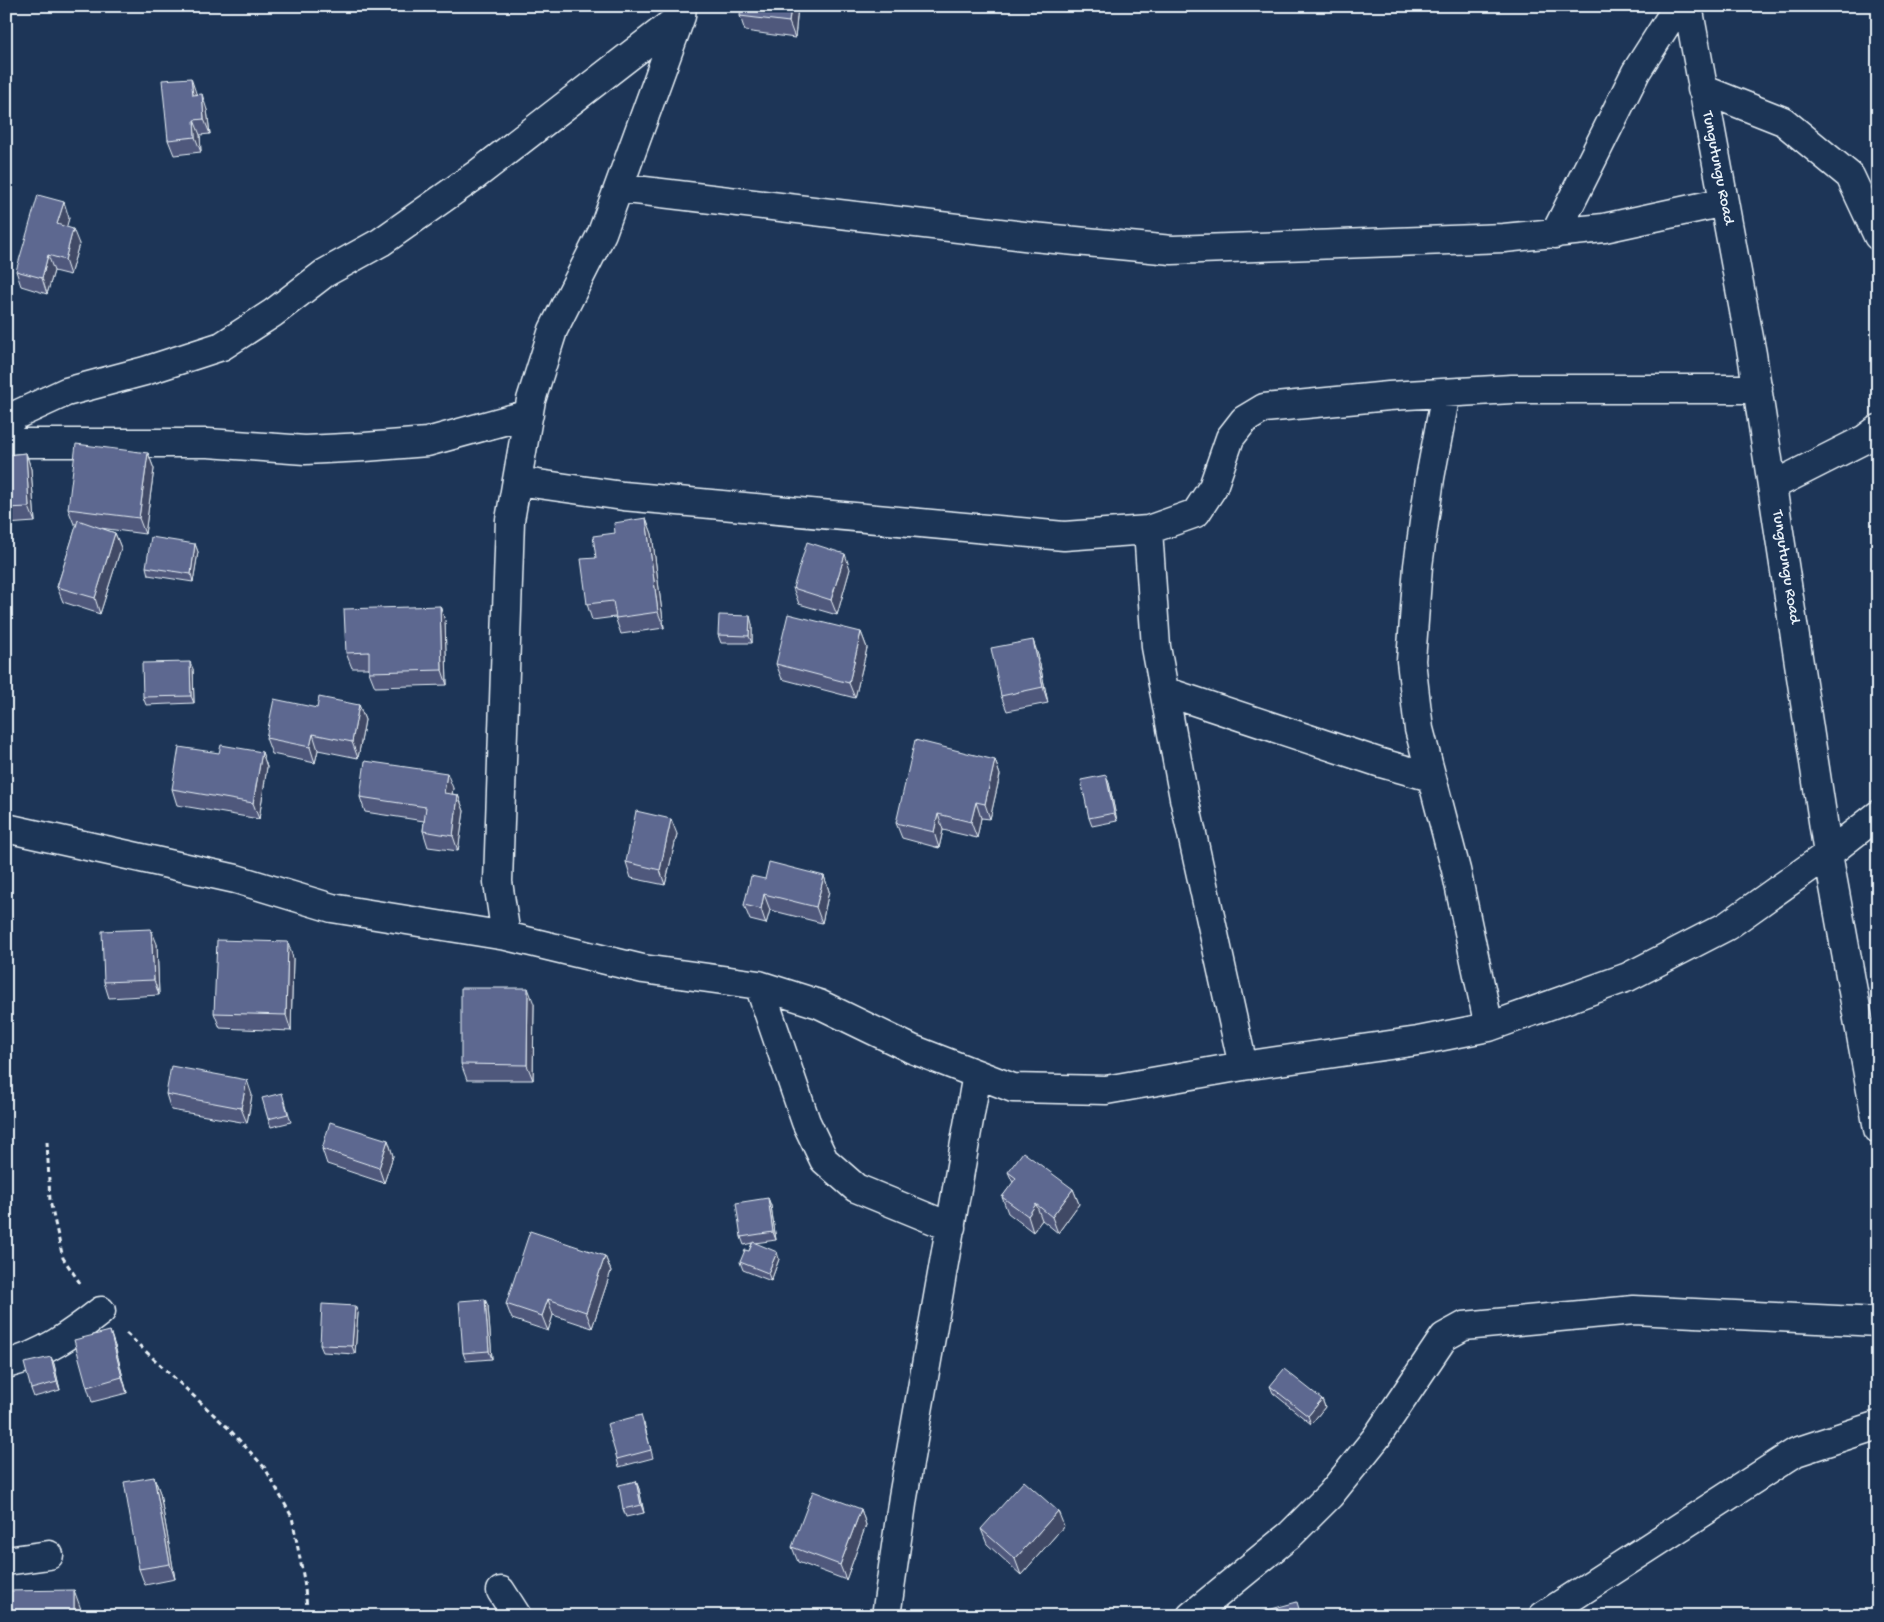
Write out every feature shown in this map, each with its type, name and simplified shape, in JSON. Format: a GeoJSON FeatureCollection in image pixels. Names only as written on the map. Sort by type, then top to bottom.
{"type":"FeatureCollection","features":[{"type":"Feature","properties":{"kind":"street"},"geometry":{"type":"LineString","coordinates":[[1556,234],[1636,72],[1678,6]]}},
{"type":"Feature","properties":{"kind":"street","name":"Tungutungu Road"},"geometry":{"type":"LineString","coordinates":[[1688,6],[1758,389],[1828,854],[1878,1129]]}},
{"type":"Feature","properties":{"kind":"street"},"geometry":{"type":"LineString","coordinates":[[506,936],[498,882],[510,520],[531,400],[553,330],[602,234],[682,11]]}},
{"type":"Feature","properties":{"kind":"street"},"geometry":{"type":"LineString","coordinates":[[6,425],[16,415],[66,392],[145,371],[222,346],[273,314],[325,273],[381,242],[476,175],[682,11]]}},
{"type":"Feature","properties":{"kind":"street"},"geometry":{"type":"LineString","coordinates":[[1702,89],[1783,121],[1850,176],[1878,236]]}},
{"type":"Feature","properties":{"kind":"street"},"geometry":{"type":"LineString","coordinates":[[619,188],[1033,237],[1172,250],[1504,238],[1556,234],[1604,228],[1724,202]]}},
{"type":"Feature","properties":{"kind":"street"},"geometry":{"type":"LineString","coordinates":[[517,481],[623,496],[1064,536],[1148,530],[1196,513],[1213,487],[1230,438],[1244,420],[1264,408],[1512,389],[1758,389]]}},
{"type":"Feature","properties":{"kind":"street"},"geometry":{"type":"LineString","coordinates":[[1446,393],[1430,478],[1418,566],[1411,661],[1419,729],[1456,870],[1489,1027]]}},
{"type":"Feature","properties":{"kind":"street"},"geometry":{"type":"LineString","coordinates":[[6,443],[208,444],[304,450],[356,448],[428,442],[529,414]]}},
{"type":"Feature","properties":{"kind":"street"},"geometry":{"type":"LineString","coordinates":[[1772,486],[1865,439],[1878,429]]}},
{"type":"Feature","properties":{"kind":"street"},"geometry":{"type":"LineString","coordinates":[[1148,530],[1156,647],[1184,798],[1243,1066]]}},
{"type":"Feature","properties":{"kind":"street"},"geometry":{"type":"LineString","coordinates":[[1164,691],[1431,778]]}},
{"type":"Feature","properties":{"kind":"street"},"geometry":{"type":"LineString","coordinates":[[6,828],[236,879],[332,908],[506,936],[643,969],[759,985],[818,1004],[912,1049],[1014,1088],[1106,1090],[1243,1066],[1418,1041],[1489,1027],[1628,977],[1727,926],[1828,854],[1878,815]]}},
{"type":"Feature","properties":{"kind":"street"},"geometry":{"type":"LineString","coordinates":[[759,985],[806,1122],[824,1160],[856,1188],[951,1227]]}},
{"type":"Feature","properties":{"kind":"street"},"geometry":{"type":"LineString","coordinates":[[886,1616],[903,1496],[977,1074]]}},
{"type":"Feature","properties":{"kind":"street"},"geometry":{"type":"LineString","coordinates":[[1191,1616],[1291,1534],[1330,1495],[1376,1438],[1444,1338],[1464,1326],[1634,1310],[1878,1322]]}},
{"type":"Feature","properties":{"kind":"street"},"geometry":{"type":"LineString","coordinates":[[6,1364],[18,1362],[64,1339],[102,1311]]}},
{"type":"Feature","properties":{"kind":"street"},"geometry":{"type":"LineString","coordinates":[[1543,1616],[1796,1452],[1878,1425]]}},
{"type":"Feature","properties":{"kind":"street"},"geometry":{"type":"LineString","coordinates":[[6,1561],[48,1555]]}},
{"type":"Feature","properties":{"kind":"street"},"geometry":{"type":"LineString","coordinates":[[501,1591],[517,1616]]}},
{"type":"Feature","properties":{"kind":"path"},"geometry":{"type":"LineString","coordinates":[[47,1141],[50,1202],[63,1258],[93,1304],[228,1428],[265,1468],[292,1517],[304,1580],[308,1616]]}},
{"type":"Feature","properties":{"kind":"building"},"geometry":{"type":"Polygon","coordinates":[[[741,6],[791,6],[789,22],[740,16],[741,6]]]}},
{"type":"Feature","properties":{"kind":"building"},"geometry":{"type":"Polygon","coordinates":[[[191,78],[193,95],[202,94],[204,119],[194,120],[195,137],[168,140],[162,80],[191,78]]]}},
{"type":"Feature","properties":{"kind":"building"},"geometry":{"type":"Polygon","coordinates":[[[38,195],[64,202],[57,224],[73,229],[65,260],[48,255],[42,278],[16,271],[38,195]]]}},
{"type":"Feature","properties":{"kind":"building"},"geometry":{"type":"Polygon","coordinates":[[[76,444],[148,453],[139,518],[68,509],[76,444]]]}},
{"type":"Feature","properties":{"kind":"building"},"geometry":{"type":"Polygon","coordinates":[[[26,453],[29,507],[6,508],[6,455],[26,453]]]}},
{"type":"Feature","properties":{"kind":"building"},"geometry":{"type":"Polygon","coordinates":[[[646,518],[658,612],[616,618],[613,601],[587,604],[581,559],[596,558],[593,536],[615,533],[614,523],[646,518]]]}},
{"type":"Feature","properties":{"kind":"building"},"geometry":{"type":"Polygon","coordinates":[[[78,520],[115,533],[95,598],[57,587],[78,520]]]}},
{"type":"Feature","properties":{"kind":"building"},"geometry":{"type":"Polygon","coordinates":[[[151,537],[195,544],[191,574],[146,567],[151,537]]]}},
{"type":"Feature","properties":{"kind":"building"},"geometry":{"type":"Polygon","coordinates":[[[807,542],[845,554],[831,600],[793,588],[807,542]]]}},
{"type":"Feature","properties":{"kind":"building"},"geometry":{"type":"Polygon","coordinates":[[[440,606],[442,670],[369,672],[369,652],[346,653],[344,609],[440,606]]]}},
{"type":"Feature","properties":{"kind":"building"},"geometry":{"type":"Polygon","coordinates":[[[788,614],[861,632],[849,683],[776,664],[788,614]]]}},
{"type":"Feature","properties":{"kind":"building"},"geometry":{"type":"Polygon","coordinates":[[[719,615],[750,616],[749,636],[718,635],[719,615]]]}},
{"type":"Feature","properties":{"kind":"building"},"geometry":{"type":"Polygon","coordinates":[[[1033,640],[1043,687],[1001,696],[991,648],[1033,640]]]}},
{"type":"Feature","properties":{"kind":"building"},"geometry":{"type":"Polygon","coordinates":[[[190,662],[191,696],[143,697],[142,663],[190,662]]]}},
{"type":"Feature","properties":{"kind":"building"},"geometry":{"type":"Polygon","coordinates":[[[319,697],[359,705],[352,742],[313,734],[310,747],[266,738],[274,699],[317,708],[319,697]]]}},
{"type":"Feature","properties":{"kind":"building"},"geometry":{"type":"Polygon","coordinates":[[[915,740],[995,760],[985,804],[976,802],[971,822],[938,814],[934,832],[896,823],[915,740]]]}},
{"type":"Feature","properties":{"kind":"building"},"geometry":{"type":"Polygon","coordinates":[[[221,745],[262,752],[253,803],[172,789],[179,747],[219,753],[221,745]]]}},
{"type":"Feature","properties":{"kind":"building"},"geometry":{"type":"Polygon","coordinates":[[[365,761],[447,773],[444,793],[458,795],[453,836],[423,831],[426,807],[360,797],[365,761]]]}},
{"type":"Feature","properties":{"kind":"building"},"geometry":{"type":"Polygon","coordinates":[[[1106,775],[1114,813],[1089,818],[1081,780],[1106,775]]]}},
{"type":"Feature","properties":{"kind":"building"},"geometry":{"type":"Polygon","coordinates":[[[636,811],[671,819],[660,870],[626,862],[636,811]]]}},
{"type":"Feature","properties":{"kind":"building"},"geometry":{"type":"Polygon","coordinates":[[[769,862],[824,876],[816,907],[764,894],[761,909],[744,905],[751,876],[765,879],[769,862]]]}},
{"type":"Feature","properties":{"kind":"building"},"geometry":{"type":"Polygon","coordinates":[[[151,929],[154,980],[104,982],[102,931],[151,929]]]}},
{"type":"Feature","properties":{"kind":"building"},"geometry":{"type":"Polygon","coordinates":[[[217,940],[288,942],[286,1015],[214,1013],[217,940]]]}},
{"type":"Feature","properties":{"kind":"building"},"geometry":{"type":"Polygon","coordinates":[[[461,988],[528,988],[527,1065],[461,1064],[461,988]]]}},
{"type":"Feature","properties":{"kind":"building"},"geometry":{"type":"Polygon","coordinates":[[[171,1066],[247,1080],[241,1108],[166,1094],[171,1066]]]}},
{"type":"Feature","properties":{"kind":"building"},"geometry":{"type":"Polygon","coordinates":[[[282,1093],[288,1114],[268,1119],[262,1098],[282,1093]]]}},
{"type":"Feature","properties":{"kind":"building"},"geometry":{"type":"Polygon","coordinates":[[[330,1122],[388,1140],[379,1168],[322,1149],[330,1122]]]}},
{"type":"Feature","properties":{"kind":"building"},"geometry":{"type":"Polygon","coordinates":[[[1023,1152],[1073,1189],[1052,1217],[1036,1204],[1028,1216],[1002,1197],[1016,1178],[1008,1172],[1023,1152]]]}},
{"type":"Feature","properties":{"kind":"building"},"geometry":{"type":"Polygon","coordinates":[[[768,1198],[773,1232],[741,1237],[736,1203],[768,1198]]]}},
{"type":"Feature","properties":{"kind":"building"},"geometry":{"type":"Polygon","coordinates":[[[530,1231],[605,1256],[586,1312],[548,1299],[542,1316],[506,1304],[530,1231]]]}},
{"type":"Feature","properties":{"kind":"building"},"geometry":{"type":"Polygon","coordinates":[[[753,1242],[777,1252],[768,1273],[740,1262],[745,1250],[749,1251],[753,1242]]]}},
{"type":"Feature","properties":{"kind":"building"},"geometry":{"type":"Polygon","coordinates":[[[485,1299],[489,1351],[463,1353],[459,1301],[485,1299]]]}},
{"type":"Feature","properties":{"kind":"building"},"geometry":{"type":"Polygon","coordinates":[[[322,1304],[355,1306],[352,1346],[320,1345],[322,1304]]]}},
{"type":"Feature","properties":{"kind":"building"},"geometry":{"type":"Polygon","coordinates":[[[110,1331],[122,1377],[87,1387],[74,1340],[110,1331]]]}},
{"type":"Feature","properties":{"kind":"building"},"geometry":{"type":"Polygon","coordinates":[[[51,1357],[57,1382],[31,1389],[24,1363],[51,1357]]]}},
{"type":"Feature","properties":{"kind":"building"},"geometry":{"type":"Polygon","coordinates":[[[1284,1369],[1322,1399],[1308,1416],[1270,1386],[1284,1369]]]}},
{"type":"Feature","properties":{"kind":"building"},"geometry":{"type":"Polygon","coordinates":[[[641,1415],[651,1450],[617,1459],[607,1424],[641,1415]]]}},
{"type":"Feature","properties":{"kind":"building"},"geometry":{"type":"Polygon","coordinates":[[[154,1477],[170,1564],[139,1569],[124,1482],[154,1477]]]}},
{"type":"Feature","properties":{"kind":"building"},"geometry":{"type":"Polygon","coordinates":[[[636,1481],[641,1505],[623,1509],[619,1485],[636,1481]]]}},
{"type":"Feature","properties":{"kind":"building"},"geometry":{"type":"Polygon","coordinates":[[[1024,1481],[1058,1511],[1015,1559],[981,1529],[1024,1481]]]}},
{"type":"Feature","properties":{"kind":"building"},"geometry":{"type":"Polygon","coordinates":[[[813,1491],[861,1509],[840,1565],[792,1547],[813,1491]]]}},
{"type":"Feature","properties":{"kind":"building"},"geometry":{"type":"Polygon","coordinates":[[[74,1590],[74,1616],[6,1616],[6,1591],[74,1590]]]}},
{"type":"Feature","properties":{"kind":"building"},"geometry":{"type":"Polygon","coordinates":[[[1297,1602],[1301,1616],[1258,1616],[1257,1613],[1297,1602]]]}}]}
